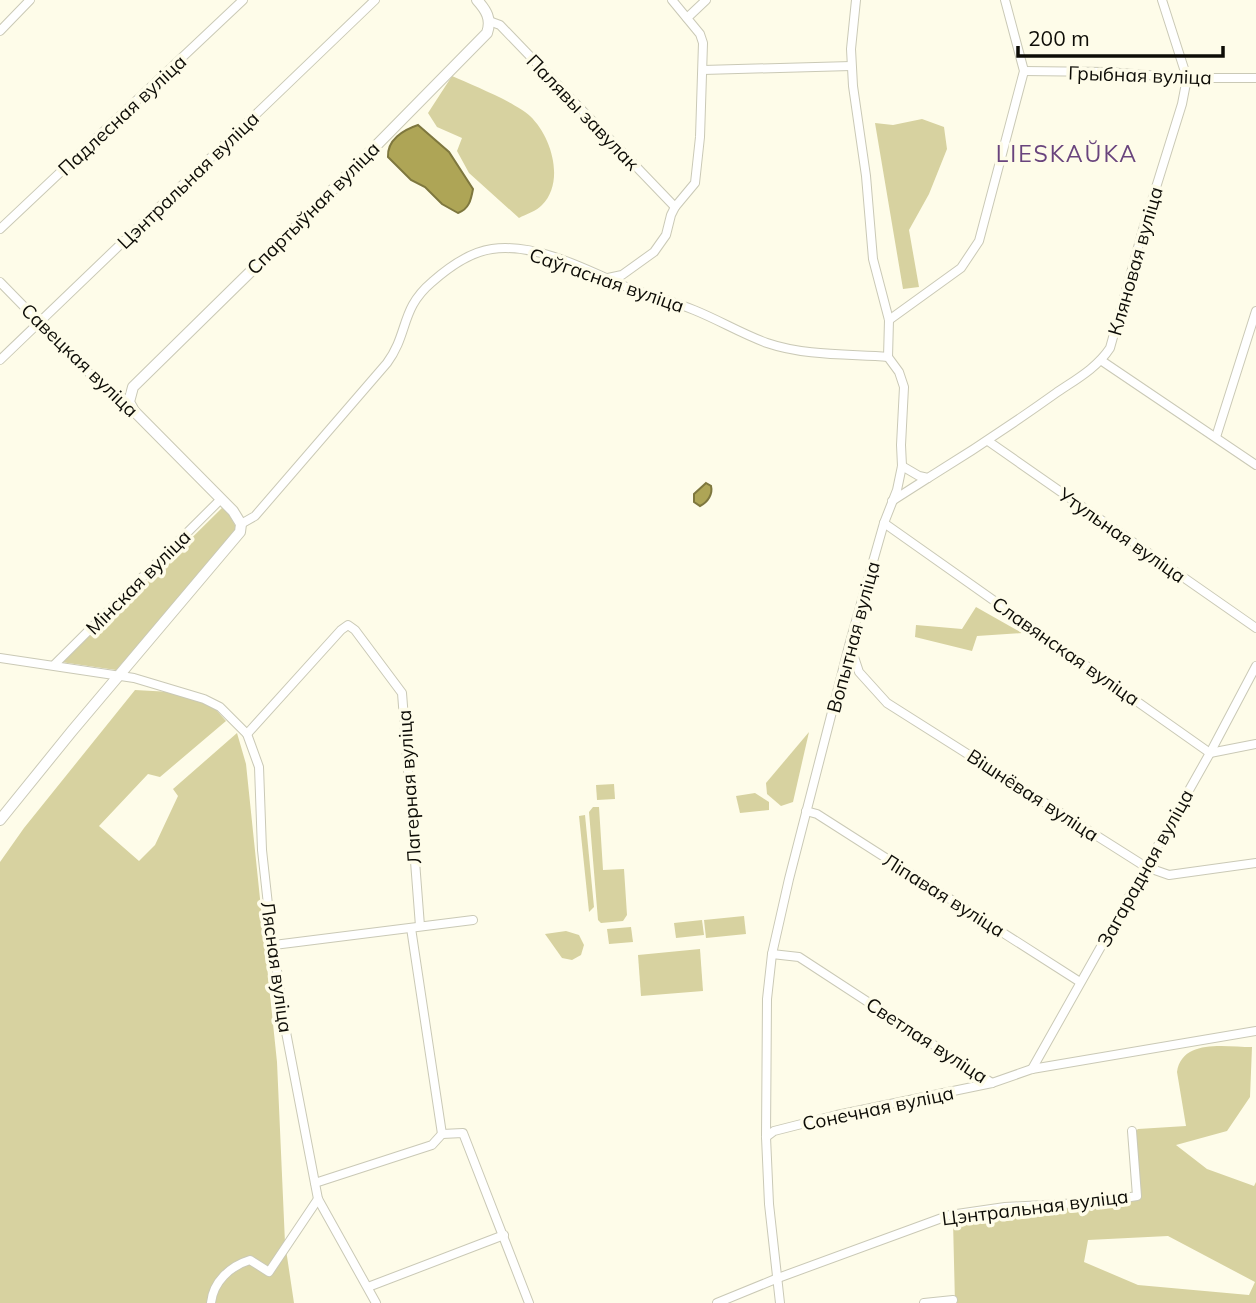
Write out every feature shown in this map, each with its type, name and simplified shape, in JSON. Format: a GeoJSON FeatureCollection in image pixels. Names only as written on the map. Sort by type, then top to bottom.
{"type":"FeatureCollection","features":[{"type":"Feature","properties":{"kind":"main road"},"geometry":{"type":"LineString","coordinates":[[477,0],[488,16]]}},
{"type":"Feature","properties":{"kind":"main road","name":"Спартыўная вуліца"},"geometry":{"type":"LineString","coordinates":[[129,402],[133,387],[152,367],[298,225],[487,33],[488,16]]}},
{"type":"Feature","properties":{"kind":"main road","name":"Савецкая вуліца"},"geometry":{"type":"LineString","coordinates":[[129,402],[134,411],[238,518],[240,528]]}},
{"type":"Feature","properties":{"kind":"main road"},"geometry":{"type":"LineString","coordinates":[[0,820],[240,528]]}},
{"type":"Feature","properties":{"kind":"street"},"geometry":{"type":"LineString","coordinates":[[0,31],[30,0]]}},
{"type":"Feature","properties":{"kind":"street","name":"Падлесная вуліца"},"geometry":{"type":"LineString","coordinates":[[0,229],[243,0]]}},
{"type":"Feature","properties":{"kind":"street","name":"Цэнтральная вуліца"},"geometry":{"type":"LineString","coordinates":[[0,360],[375,0]]}},
{"type":"Feature","properties":{"kind":"street"},"geometry":{"type":"LineString","coordinates":[[608,278],[622,275],[654,252],[666,235],[675,207],[695,183],[704,43],[700,34],[672,0]]}},
{"type":"Feature","properties":{"kind":"street"},"geometry":{"type":"LineString","coordinates":[[687,18],[706,0]]}},
{"type":"Feature","properties":{"kind":"street","name":"Вопытная вуліца"},"geometry":{"type":"LineString","coordinates":[[778,1278],[769,1204],[766,1137],[767,999],[772,954],[850,642],[902,466],[904,387],[899,372],[888,357],[889,320],[873,259],[866,176],[851,66],[856,0]]}},
{"type":"Feature","properties":{"kind":"street"},"geometry":{"type":"LineString","coordinates":[[889,320],[961,268],[978,241],[1024,71],[1005,0]]}},
{"type":"Feature","properties":{"kind":"street"},"geometry":{"type":"LineString","coordinates":[[1162,0],[1187,78]]}},
{"type":"Feature","properties":{"kind":"street","name":"Палявы завулак"},"geometry":{"type":"LineString","coordinates":[[488,16],[500,25],[675,207]]}},
{"type":"Feature","properties":{"kind":"street"},"geometry":{"type":"LineString","coordinates":[[703,70],[851,66]]}},
{"type":"Feature","properties":{"kind":"street","name":"Грыбная вуліца"},"geometry":{"type":"LineString","coordinates":[[1024,71],[1256,78]]}},
{"type":"Feature","properties":{"kind":"street","name":"Кляновая вуліца"},"geometry":{"type":"LineString","coordinates":[[892,501],[988,441],[1102,360],[1110,348],[1182,104],[1187,78]]}},
{"type":"Feature","properties":{"kind":"street","name":"Саўгасная вуліца"},"geometry":{"type":"LineString","coordinates":[[240,528],[256,516],[380,373],[400,344],[407,314],[417,297],[455,265],[493,248],[516,249],[562,261],[693,310],[773,345],[807,351],[888,357]]}},
{"type":"Feature","properties":{"kind":"street","name":"Савецкая вуліца"},"geometry":{"type":"LineString","coordinates":[[0,282],[95,379],[129,402]]}},
{"type":"Feature","properties":{"kind":"street"},"geometry":{"type":"LineString","coordinates":[[1216,437],[1256,311]]}},
{"type":"Feature","properties":{"kind":"street"},"geometry":{"type":"LineString","coordinates":[[1102,360],[1256,465]]}},
{"type":"Feature","properties":{"kind":"street","name":"Утульная вуліца"},"geometry":{"type":"LineString","coordinates":[[988,441],[1256,628]]}},
{"type":"Feature","properties":{"kind":"street"},"geometry":{"type":"LineString","coordinates":[[902,466],[928,478]]}},
{"type":"Feature","properties":{"kind":"street","name":"Мінская вуліца"},"geometry":{"type":"LineString","coordinates":[[54,665],[221,499]]}},
{"type":"Feature","properties":{"kind":"street","name":"Славянская вуліца"},"geometry":{"type":"LineString","coordinates":[[884,523],[1210,753]]}},
{"type":"Feature","properties":{"kind":"street","name":"Лагерная вуліца"},"geometry":{"type":"LineString","coordinates":[[247,734],[341,629],[348,625],[355,630],[402,693],[415,927],[442,1134]]}},
{"type":"Feature","properties":{"kind":"street","name":"Вішнёвая вуліца"},"geometry":{"type":"LineString","coordinates":[[850,642],[852,657],[859,672],[887,703],[1146,867],[1169,876],[1256,863]]}},
{"type":"Feature","properties":{"kind":"street"},"geometry":{"type":"LineString","coordinates":[[0,658],[135,678],[204,699],[220,707],[247,734]]}},
{"type":"Feature","properties":{"kind":"street","name":"Загарадная вуліца"},"geometry":{"type":"LineString","coordinates":[[1032,1069],[1050,1041],[1080,982],[1210,753],[1256,666]]}},
{"type":"Feature","properties":{"kind":"street","name":"Лясная вуліца"},"geometry":{"type":"LineString","coordinates":[[247,734],[259,767],[262,850],[274,945],[286,1032],[318,1199],[376,1303]]}},
{"type":"Feature","properties":{"kind":"street"},"geometry":{"type":"LineString","coordinates":[[1210,753],[1256,744]]}},
{"type":"Feature","properties":{"kind":"street","name":"Ліпавая вуліца"},"geometry":{"type":"LineString","coordinates":[[806,811],[817,814],[1080,982]]}},
{"type":"Feature","properties":{"kind":"street"},"geometry":{"type":"LineString","coordinates":[[274,945],[473,920]]}},
{"type":"Feature","properties":{"kind":"street","name":"Светлая вуліца"},"geometry":{"type":"LineString","coordinates":[[772,954],[799,957],[992,1083],[1032,1069],[1256,1031]]}},
{"type":"Feature","properties":{"kind":"street","name":"Сонечная вуліца"},"geometry":{"type":"LineString","coordinates":[[766,1137],[774,1131],[837,1115],[992,1083]]}},
{"type":"Feature","properties":{"kind":"street","name":"Цэнтральная вуліца"},"geometry":{"type":"LineString","coordinates":[[718,1303],[933,1219],[1005,1207],[1099,1202],[1137,1196],[1132,1131]]}},
{"type":"Feature","properties":{"kind":"street"},"geometry":{"type":"LineString","coordinates":[[315,1183],[432,1145],[442,1134],[463,1133],[530,1303]]}},
{"type":"Feature","properties":{"kind":"street"},"geometry":{"type":"LineString","coordinates":[[211,1303],[217,1285],[226,1273],[239,1264],[250,1260],[269,1272],[318,1199]]}},
{"type":"Feature","properties":{"kind":"street"},"geometry":{"type":"LineString","coordinates":[[368,1287],[504,1235]]}},
{"type":"Feature","properties":{"kind":"street"},"geometry":{"type":"LineString","coordinates":[[778,1278],[780,1303]]}},
{"type":"Feature","properties":{"kind":"street"},"geometry":{"type":"LineString","coordinates":[[924,1303],[953,1300]]}},
{"type":"Feature","properties":{"kind":"shaded area"},"geometry":{"type":"Polygon","coordinates":[[[452,76],[514,105],[538,125],[550,147],[554,172],[549,195],[537,209],[519,218],[469,173],[457,151],[462,138],[437,127],[428,113],[452,76]]]}},
{"type":"Feature","properties":{"kind":"shaded area"},"geometry":{"type":"Polygon","coordinates":[[[922,119],[944,127],[947,149],[929,194],[909,230],[919,287],[903,289],[875,123],[893,125],[922,119]]]}},
{"type":"Feature","properties":{"kind":"shaded area"},"geometry":{"type":"Polygon","coordinates":[[[418,125],[449,152],[473,189],[469,204],[458,213],[442,204],[425,187],[411,180],[388,157],[393,141],[418,125]]]}},
{"type":"Feature","properties":{"kind":"shaded area"},"geometry":{"type":"Polygon","coordinates":[[[706,483],[711,486],[711,495],[700,506],[694,502],[694,494],[706,483]]]}},
{"type":"Feature","properties":{"kind":"shaded area"},"geometry":{"type":"Polygon","coordinates":[[[224,506],[236,527],[231,540],[116,670],[61,662],[134,595],[224,506]]]}},
{"type":"Feature","properties":{"kind":"shaded area"},"geometry":{"type":"Polygon","coordinates":[[[976,607],[1022,633],[977,636],[972,651],[915,637],[916,625],[962,629],[976,607]]]}},
{"type":"Feature","properties":{"kind":"shaded area"},"geometry":{"type":"Polygon","coordinates":[[[135,690],[171,692],[212,705],[226,721],[160,777],[148,774],[99,826],[139,861],[155,845],[178,796],[173,789],[237,733],[246,764],[277,1062],[285,1243],[294,1303],[0,1303],[0,862],[24,828],[135,690]]]}},
{"type":"Feature","properties":{"kind":"shaded area"},"geometry":{"type":"Polygon","coordinates":[[[809,732],[793,802],[781,806],[767,794],[766,783],[809,732]]]}},
{"type":"Feature","properties":{"kind":"shaded area"},"geometry":{"type":"Polygon","coordinates":[[[614,784],[615,799],[597,800],[596,785],[614,784]]]}},
{"type":"Feature","properties":{"kind":"shaded area"},"geometry":{"type":"Polygon","coordinates":[[[755,793],[769,802],[769,810],[740,813],[736,796],[755,793]]]}},
{"type":"Feature","properties":{"kind":"shaded area"},"geometry":{"type":"Polygon","coordinates":[[[593,807],[599,807],[603,870],[624,869],[627,915],[623,921],[601,923],[598,920],[589,812],[593,807]]]}},
{"type":"Feature","properties":{"kind":"shaded area"},"geometry":{"type":"Polygon","coordinates":[[[585,815],[594,907],[589,912],[579,816],[585,815]]]}},
{"type":"Feature","properties":{"kind":"shaded area"},"geometry":{"type":"Polygon","coordinates":[[[744,916],[746,934],[706,938],[704,920],[744,916]]]}},
{"type":"Feature","properties":{"kind":"shaded area"},"geometry":{"type":"Polygon","coordinates":[[[702,920],[704,935],[676,938],[674,923],[702,920]]]}},
{"type":"Feature","properties":{"kind":"shaded area"},"geometry":{"type":"Polygon","coordinates":[[[631,927],[633,942],[609,944],[607,929],[631,927]]]}},
{"type":"Feature","properties":{"kind":"shaded area"},"geometry":{"type":"Polygon","coordinates":[[[566,931],[579,935],[584,945],[581,955],[572,960],[562,958],[545,934],[566,931]]]}},
{"type":"Feature","properties":{"kind":"shaded area"},"geometry":{"type":"Polygon","coordinates":[[[700,949],[703,991],[641,996],[638,955],[700,949]]]}},
{"type":"Feature","properties":{"kind":"shaded area"},"geometry":{"type":"Polygon","coordinates":[[[1218,1046],[1252,1047],[1250,1097],[1227,1131],[1176,1145],[1207,1169],[1254,1186],[1256,1182],[1256,1303],[955,1303],[953,1221],[1141,1199],[1134,1132],[1138,1129],[1186,1126],[1177,1072],[1181,1061],[1196,1049],[1218,1046]],[[1168,1236],[1088,1240],[1084,1262],[1138,1285],[1249,1295],[1255,1282],[1168,1236]]]}},
{"type":"Feature","properties":{"kind":"district","name":"LIESKAŬKA"},"geometry":{"type":"Point","coordinates":[1067,153]}}]}
